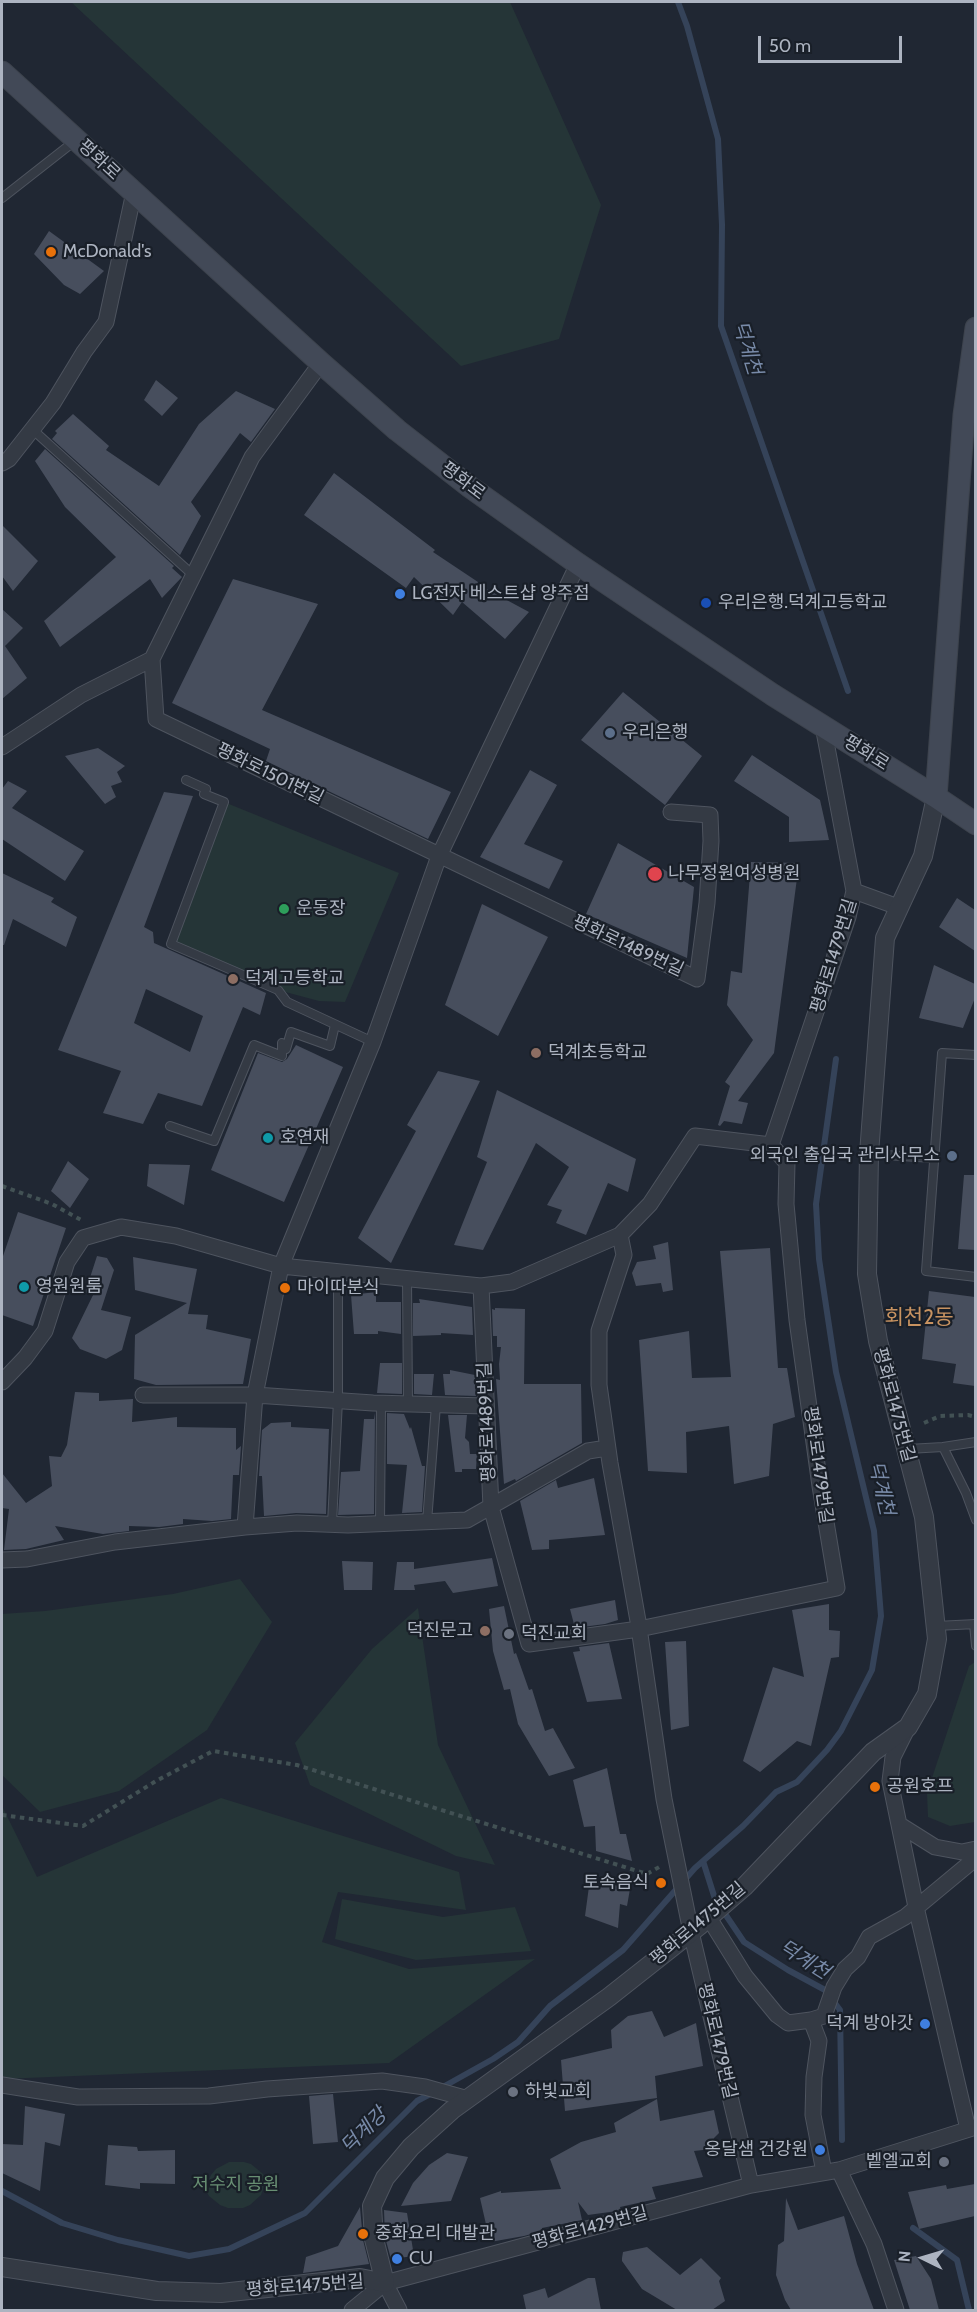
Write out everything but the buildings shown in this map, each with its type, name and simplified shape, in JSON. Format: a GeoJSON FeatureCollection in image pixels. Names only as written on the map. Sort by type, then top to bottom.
{"type":"FeatureCollection","features":[{"type":"Feature","properties":{"kind":"main road","name":"평화로"},"geometry":{"type":"LineString","coordinates":[[2,72],[321,363],[397,430],[452,473],[578,564],[773,694],[898,772],[975,824]]}},
{"type":"Feature","properties":{"kind":"main road"},"geometry":{"type":"LineString","coordinates":[[936,797],[970,415],[975,328]]}},
{"type":"Feature","properties":{"kind":"street"},"geometry":{"type":"LineString","coordinates":[[2,463],[9,459],[53,403],[84,352],[106,322],[134,192]]}},
{"type":"Feature","properties":{"kind":"street"},"geometry":{"type":"LineString","coordinates":[[2,747],[81,695],[152,659],[252,457],[321,363]]}},
{"type":"Feature","properties":{"kind":"street"},"geometry":{"type":"LineString","coordinates":[[245,1527],[255,1395],[281,1266],[373,1042],[439,856],[578,564]]}},
{"type":"Feature","properties":{"kind":"street","name":"평화로1501번길"},"geometry":{"type":"LineString","coordinates":[[152,659],[156,719],[439,856]]}},
{"type":"Feature","properties":{"kind":"street","name":"평화로1479번길"},"geometry":{"type":"LineString","coordinates":[[639,1629],[837,1588],[797,1320],[786,1204],[786,1163],[771,1145],[848,917],[854,891],[824,726]]}},
{"type":"Feature","properties":{"kind":"street","name":"평화로1475번길"},"geometry":{"type":"LineString","coordinates":[[916,1906],[891,1781],[893,1757],[927,1694],[937,1639],[924,1517],[878,1341],[867,1274],[869,1154],[885,938],[924,856],[936,797]]}},
{"type":"Feature","properties":{"kind":"street","name":"평화로1489번길"},"geometry":{"type":"LineString","coordinates":[[439,856],[697,979],[707,903],[711,841],[710,815],[671,812]]}},
{"type":"Feature","properties":{"kind":"street"},"geometry":{"type":"LineString","coordinates":[[854,891],[898,908]]}},
{"type":"Feature","properties":{"kind":"street"},"geometry":{"type":"LineString","coordinates":[[2,1382],[25,1358],[45,1331],[67,1262],[83,1238],[121,1227],[176,1236],[281,1266],[481,1286],[512,1282],[620,1236],[650,1204],[695,1136],[771,1145]]}},
{"type":"Feature","properties":{"kind":"street"},"geometry":{"type":"LineString","coordinates":[[620,1236],[624,1255],[599,1331],[599,1385],[607,1448],[639,1629],[664,1800],[676,1860]]}},
{"type":"Feature","properties":{"kind":"street","name":"평화로1489번길"},"geometry":{"type":"LineString","coordinates":[[481,1286],[490,1507]]}},
{"type":"Feature","properties":{"kind":"street"},"geometry":{"type":"LineString","coordinates":[[143,1395],[255,1395],[486,1407]]}},
{"type":"Feature","properties":{"kind":"street","name":"평화로1489번길"},"geometry":{"type":"LineString","coordinates":[[2,1560],[27,1559],[115,1542],[245,1527],[297,1523],[380,1524],[467,1520],[588,1451],[607,1448]]}},
{"type":"Feature","properties":{"kind":"street"},"geometry":{"type":"LineString","coordinates":[[490,1507],[530,1644],[639,1629]]}},
{"type":"Feature","properties":{"kind":"street","name":"평화로1475번길"},"geometry":{"type":"LineString","coordinates":[[2,2266],[157,2291],[221,2293],[360,2278],[385,2283],[374,2239],[372,2206],[385,2178],[411,2147],[468,2098],[609,1997],[710,1917],[873,1752],[908,1727]]}},
{"type":"Feature","properties":{"kind":"street"},"geometry":{"type":"LineString","coordinates":[[900,1826],[935,1847],[962,1852],[975,1849]]}},
{"type":"Feature","properties":{"kind":"street"},"geometry":{"type":"LineString","coordinates":[[710,1917],[746,1976],[777,2015],[788,2022],[811,2020],[824,2016],[834,1988],[845,1969],[858,1957],[870,1937],[905,1917],[975,1858]]}},
{"type":"Feature","properties":{"kind":"street","name":"평화로1479번길"},"geometry":{"type":"LineString","coordinates":[[676,1860],[751,2185]]}},
{"type":"Feature","properties":{"kind":"street","name":"평화로1429번길"},"geometry":{"type":"LineString","coordinates":[[351,2310],[385,2283],[751,2185],[831,2171],[972,2128],[916,1906]]}},
{"type":"Feature","properties":{"kind":"street"},"geometry":{"type":"LineString","coordinates":[[811,2020],[819,2042],[814,2077],[813,2115],[831,2171],[874,2244],[896,2310]]}},
{"type":"Feature","properties":{"kind":"street"},"geometry":{"type":"LineString","coordinates":[[2,2085],[78,2097],[209,2096],[298,2086],[382,2081],[425,2087],[468,2098]]}},
{"type":"Feature","properties":{"kind":"street"},"geometry":{"type":"LineString","coordinates":[[385,2283],[399,2310]]}},
{"type":"Feature","properties":{"kind":"lane"},"geometry":{"type":"LineString","coordinates":[[2,198],[77,140]]}},
{"type":"Feature","properties":{"kind":"lane"},"geometry":{"type":"LineString","coordinates":[[32,429],[195,576]]}},
{"type":"Feature","properties":{"kind":"lane"},"geometry":{"type":"LineString","coordinates":[[186,780],[206,789],[204,794],[224,802],[171,944],[278,990],[287,1002],[373,1042]]}},
{"type":"Feature","properties":{"kind":"lane"},"geometry":{"type":"LineString","coordinates":[[170,1126],[214,1141],[254,1045],[282,1056],[282,1043],[286,1049],[291,1032],[330,1046],[335,1024]]}},
{"type":"Feature","properties":{"kind":"lane"},"geometry":{"type":"LineString","coordinates":[[975,1055],[942,1053],[926,1271],[975,1277]]}},
{"type":"Feature","properties":{"kind":"lane"},"geometry":{"type":"LineString","coordinates":[[869,1154],[933,1158]]}},
{"type":"Feature","properties":{"kind":"lane"},"geometry":{"type":"LineString","coordinates":[[332,1524],[338,1400],[338,1272]]}},
{"type":"Feature","properties":{"kind":"lane"},"geometry":{"type":"LineString","coordinates":[[407,1278],[408,1404]]}},
{"type":"Feature","properties":{"kind":"lane"},"geometry":{"type":"LineString","coordinates":[[380,1524],[381,1403]]}},
{"type":"Feature","properties":{"kind":"lane"},"geometry":{"type":"LineString","coordinates":[[428,1522],[436,1405]]}},
{"type":"Feature","properties":{"kind":"lane"},"geometry":{"type":"LineString","coordinates":[[906,1449],[975,1442]]}},
{"type":"Feature","properties":{"kind":"lane"},"geometry":{"type":"LineString","coordinates":[[943,1447],[966,1493],[975,1520]]}},
{"type":"Feature","properties":{"kind":"lane"},"geometry":{"type":"LineString","coordinates":[[936,1626],[975,1624],[975,1646]]}},
{"type":"Feature","properties":{"kind":"path"},"geometry":{"type":"LineString","coordinates":[[2,1186],[52,1204],[103,1232]]}},
{"type":"Feature","properties":{"kind":"path"},"geometry":{"type":"LineString","coordinates":[[924,1423],[940,1416],[975,1417]]}},
{"type":"Feature","properties":{"kind":"path"},"geometry":{"type":"LineString","coordinates":[[2,1815],[83,1826],[156,1781],[213,1751],[297,1765],[647,1874],[676,1860]]}},
{"type":"Feature","properties":{"kind":"green space"},"geometry":{"type":"Polygon","coordinates":[[[71,2],[510,2],[601,205],[559,339],[461,366],[71,2]]]}},
{"type":"Feature","properties":{"kind":"green space","name":"운동장"},"geometry":{"type":"Polygon","coordinates":[[[224,802],[399,873],[345,1002],[319,1001],[278,990],[172,944],[224,802]]]}},
{"type":"Feature","properties":{"kind":"green space"},"geometry":{"type":"Polygon","coordinates":[[[240,1579],[272,1622],[207,1730],[119,1791],[40,1812],[2,1775],[2,1614],[45,1611],[173,1594],[240,1579]]]}},
{"type":"Feature","properties":{"kind":"green space"},"geometry":{"type":"Polygon","coordinates":[[[418,1608],[438,1745],[495,1865],[456,1856],[310,1785],[295,1743],[372,1649],[418,1608]]]}},
{"type":"Feature","properties":{"kind":"green space"},"geometry":{"type":"Polygon","coordinates":[[[975,1662],[975,1822],[950,1826],[928,1817],[927,1793],[969,1666],[975,1662]]]}},
{"type":"Feature","properties":{"kind":"green space"},"geometry":{"type":"Polygon","coordinates":[[[221,1798],[459,1872],[466,1910],[338,1892],[322,1942],[409,1969],[535,1959],[389,2063],[2,2079],[2,1806],[37,1877],[221,1798]]]}},
{"type":"Feature","properties":{"kind":"green space"},"geometry":{"type":"Polygon","coordinates":[[[342,1899],[443,1917],[515,1907],[531,1951],[416,1960],[335,1939],[342,1899]]]}},
{"type":"Feature","properties":{"kind":"green space","name":"저수지 공원"},"geometry":{"type":"Polygon","coordinates":[[[229,2162],[251,2164],[263,2174],[266,2181],[261,2195],[243,2208],[228,2208],[220,2205],[209,2196],[205,2189],[216,2169],[229,2162]]]}},
{"type":"Feature","properties":{"kind":"waterway","name":"덕계천"},"geometry":{"type":"LineString","coordinates":[[678,2],[687,26],[718,139],[722,225],[721,326],[848,691]]}},
{"type":"Feature","properties":{"kind":"waterway","name":"덕계천"},"geometry":{"type":"LineString","coordinates":[[441,2088],[518,2042],[550,2006],[623,1950],[695,1868],[743,1826],[776,1792],[797,1782],[827,1750],[841,1731],[872,1670],[881,1616],[874,1531],[836,1372],[819,1259],[816,1204],[836,1059]]}},
{"type":"Feature","properties":{"kind":"waterway","name":"덕계천"},"geometry":{"type":"LineString","coordinates":[[703,1861],[715,1899],[744,1942],[825,1990],[840,2010],[842,2140]]}},
{"type":"Feature","properties":{"kind":"waterway","name":"덕계강"},"geometry":{"type":"LineString","coordinates":[[2,2191],[62,2223],[118,2240],[189,2256],[229,2249],[305,2213],[417,2101],[432,2093]]}},
{"type":"Feature","properties":{"kind":"waterway","name":"덕계천"},"geometry":{"type":"LineString","coordinates":[[913,2228],[957,2260],[969,2310]]}},
{"type":"Feature","properties":{"kind":"place","name":"McDonald's"},"geometry":{"type":"Point","coordinates":[51,252]}},
{"type":"Feature","properties":{"kind":"place","name":"LG전자 베스트샵 양주점"},"geometry":{"type":"Point","coordinates":[400,594]}},
{"type":"Feature","properties":{"kind":"place","name":"우리은행.덕계고등학교"},"geometry":{"type":"Point","coordinates":[706,603]}},
{"type":"Feature","properties":{"kind":"place","name":"우리은행"},"geometry":{"type":"Point","coordinates":[610,733]}},
{"type":"Feature","properties":{"kind":"place","name":"나무정원여성병원"},"geometry":{"type":"Point","coordinates":[655,874]}},
{"type":"Feature","properties":{"kind":"place","name":"운동장"},"geometry":{"type":"Point","coordinates":[284,909]}},
{"type":"Feature","properties":{"kind":"place","name":"덕계고등학교"},"geometry":{"type":"Point","coordinates":[233,979]}},
{"type":"Feature","properties":{"kind":"place","name":"덕계초등학교"},"geometry":{"type":"Point","coordinates":[536,1053]}},
{"type":"Feature","properties":{"kind":"place","name":"호연재"},"geometry":{"type":"Point","coordinates":[268,1138]}},
{"type":"Feature","properties":{"kind":"place","name":"외국인 출입국 관리사무소"},"geometry":{"type":"Point","coordinates":[952,1156]}},
{"type":"Feature","properties":{"kind":"place","name":"영원원룸"},"geometry":{"type":"Point","coordinates":[24,1287]}},
{"type":"Feature","properties":{"kind":"place","name":"마이따분식"},"geometry":{"type":"Point","coordinates":[285,1288]}},
{"type":"Feature","properties":{"kind":"place","name":"덕진문고"},"geometry":{"type":"Point","coordinates":[485,1631]}},
{"type":"Feature","properties":{"kind":"place","name":"덕진교회"},"geometry":{"type":"Point","coordinates":[509,1634]}},
{"type":"Feature","properties":{"kind":"place","name":"공원호프"},"geometry":{"type":"Point","coordinates":[875,1787]}},
{"type":"Feature","properties":{"kind":"place","name":"토속음식"},"geometry":{"type":"Point","coordinates":[661,1883]}},
{"type":"Feature","properties":{"kind":"place","name":"덕계 방아갓"},"geometry":{"type":"Point","coordinates":[925,2024]}},
{"type":"Feature","properties":{"kind":"place","name":"하빛교회"},"geometry":{"type":"Point","coordinates":[513,2092]}},
{"type":"Feature","properties":{"kind":"place","name":"옹달샘 건강원"},"geometry":{"type":"Point","coordinates":[820,2150]}},
{"type":"Feature","properties":{"kind":"place","name":"벹엘교회"},"geometry":{"type":"Point","coordinates":[944,2162]}},
{"type":"Feature","properties":{"kind":"place","name":"중화요리 대발관"},"geometry":{"type":"Point","coordinates":[363,2234]}},
{"type":"Feature","properties":{"kind":"place","name":"CU"},"geometry":{"type":"Point","coordinates":[397,2259]}},
{"type":"Feature","properties":{"kind":"district","name":"회천2동"},"geometry":{"type":"Point","coordinates":[919,1318]}}]}
